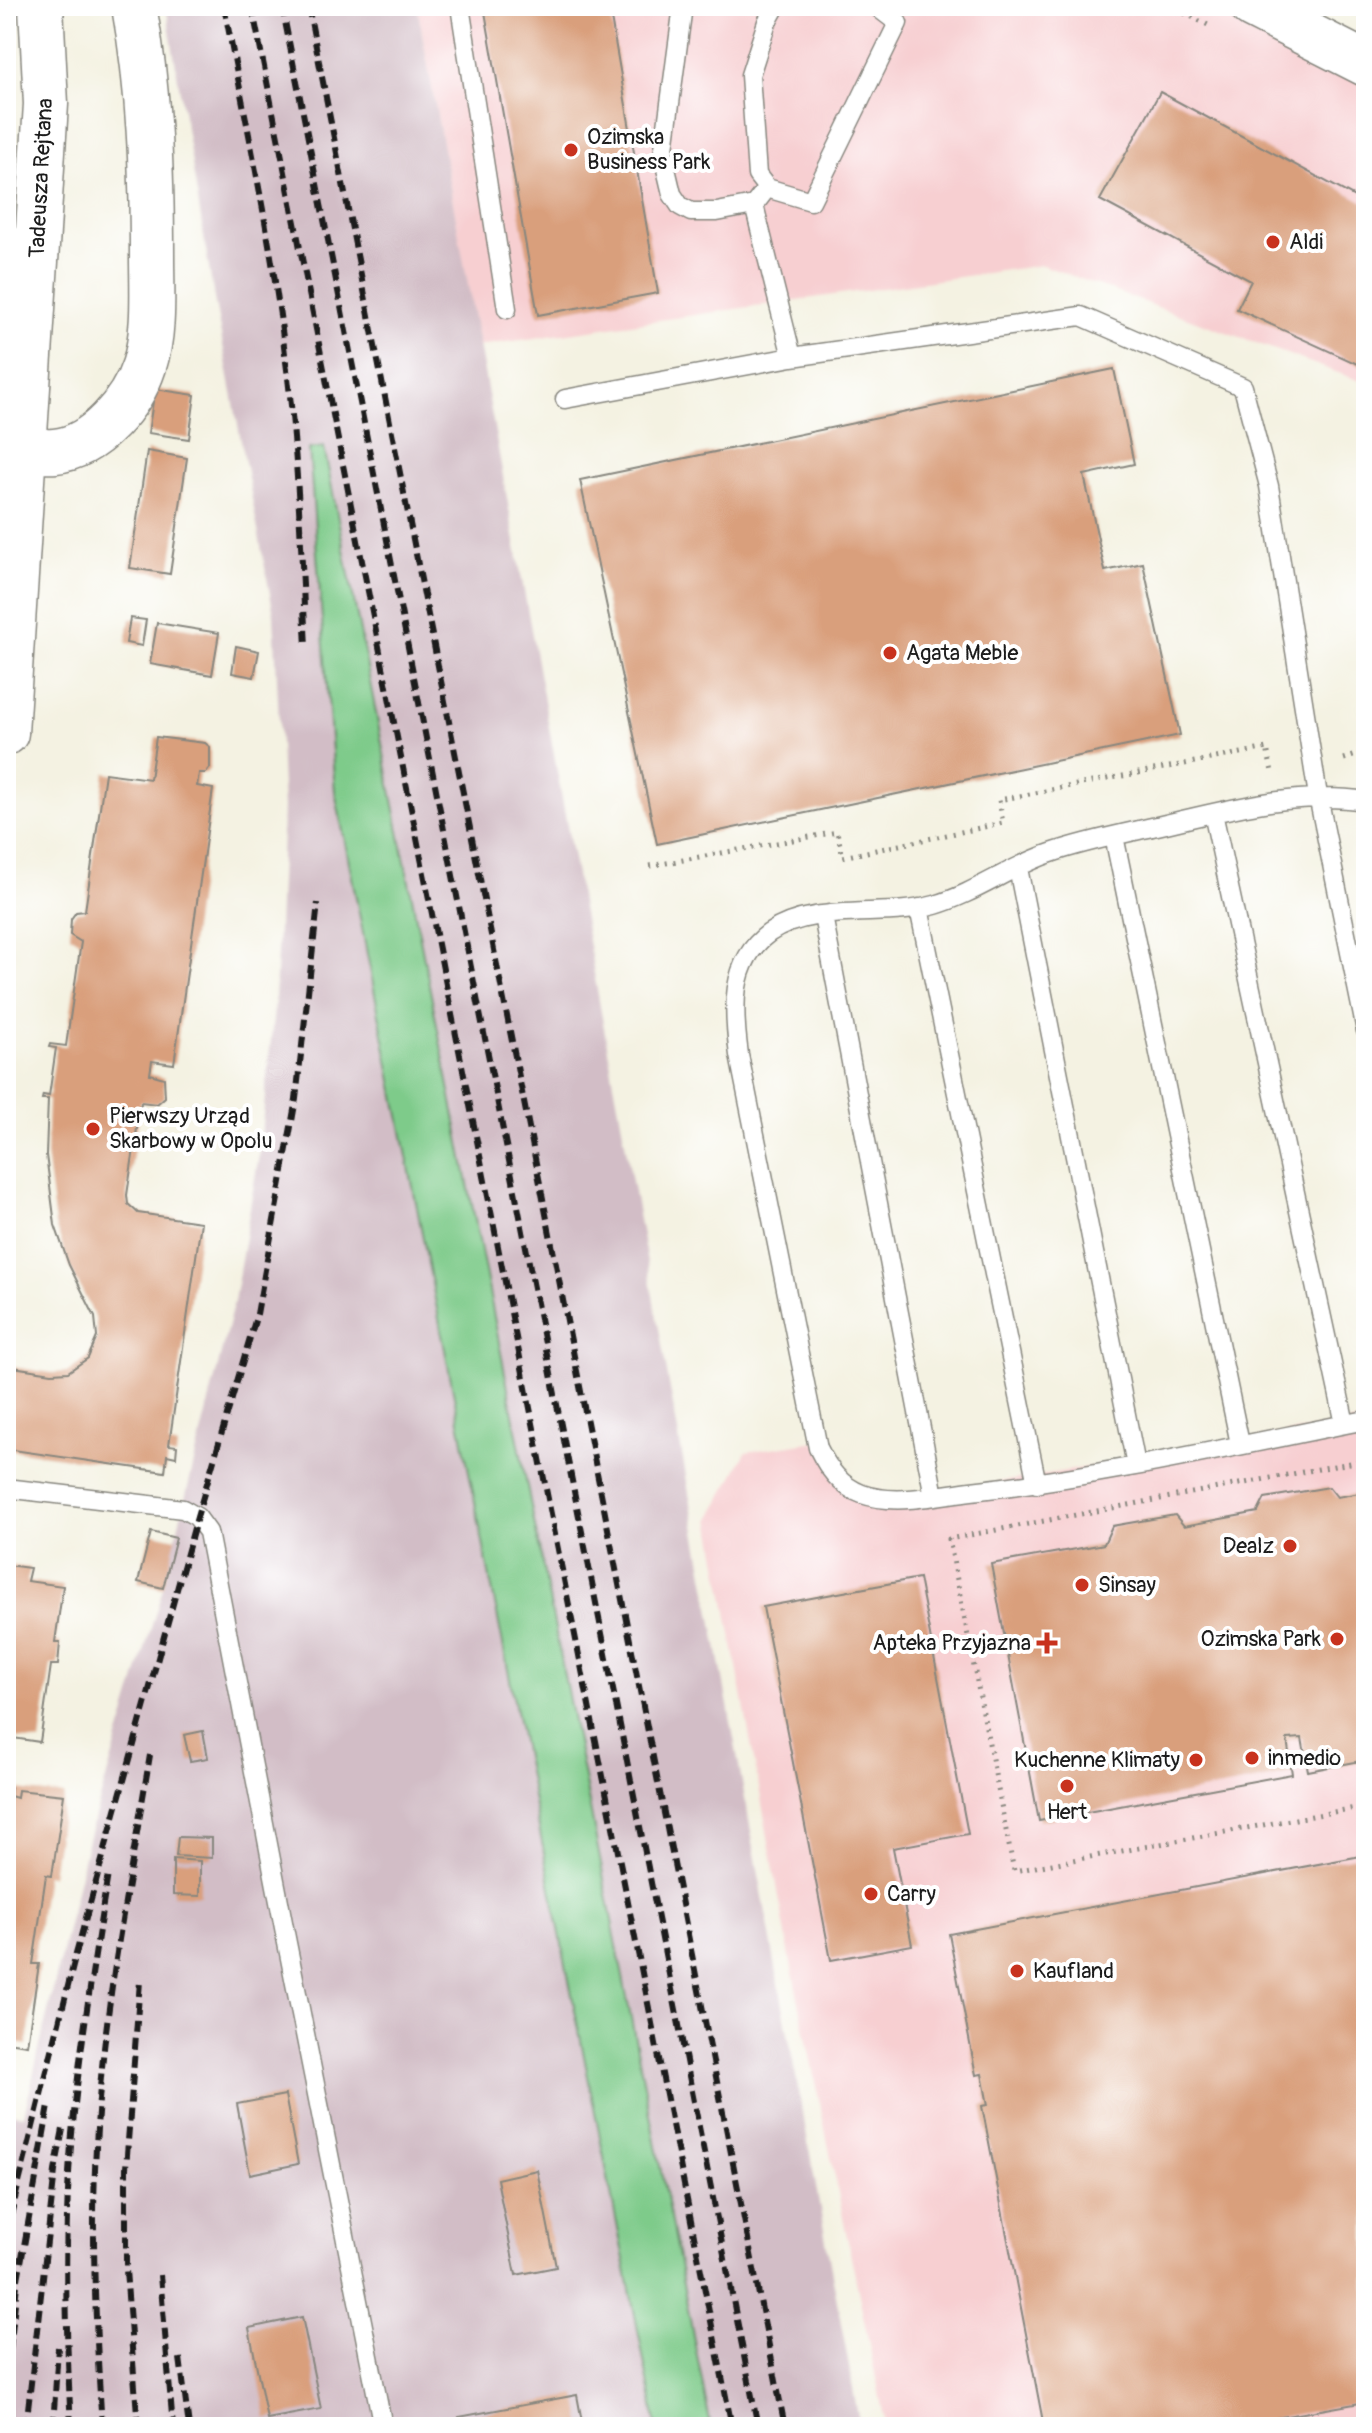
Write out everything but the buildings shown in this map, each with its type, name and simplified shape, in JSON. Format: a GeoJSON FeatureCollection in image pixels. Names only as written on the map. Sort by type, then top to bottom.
{"type":"FeatureCollection","features":[{"type":"Feature","properties":{"kind":"street","name":"Tadeusza Rejtana"},"geometry":{"type":"LineString","coordinates":[[6,733],[46,104],[41,6]]}},
{"type":"Feature","properties":{"kind":"street"},"geometry":{"type":"LineString","coordinates":[[24,449],[55,451],[87,441],[133,390],[144,366],[152,303],[152,208],[146,91],[134,6]]}},
{"type":"Feature","properties":{"kind":"street"},"geometry":{"type":"LineString","coordinates":[[1252,6],[1366,64]]}},
{"type":"Feature","properties":{"kind":"lane"},"geometry":{"type":"LineString","coordinates":[[460,6],[507,309]]}},
{"type":"Feature","properties":{"kind":"lane"},"geometry":{"type":"LineString","coordinates":[[683,6],[663,156],[672,194],[680,206],[691,212],[717,212],[754,205],[767,188]]}},
{"type":"Feature","properties":{"kind":"lane"},"geometry":{"type":"LineString","coordinates":[[776,6],[767,22],[750,75],[757,175],[767,188],[811,201],[898,23],[880,6]]}},
{"type":"Feature","properties":{"kind":"lane"},"geometry":{"type":"LineString","coordinates":[[754,205],[792,357]]}},
{"type":"Feature","properties":{"kind":"lane"},"geometry":{"type":"LineString","coordinates":[[565,399],[792,357],[1081,316],[1243,387],[1269,486],[1313,768],[1366,1031]]}},
{"type":"Feature","properties":{"kind":"lane"},"geometry":{"type":"LineString","coordinates":[[1366,801],[1336,796],[1295,797],[1213,813],[1049,853],[958,897],[919,908],[823,916],[793,922],[770,932],[752,949],[735,992],[733,1015],[818,1448],[828,1470],[861,1494],[881,1498],[934,1496],[1037,1484],[1366,1420]]}},
{"type":"Feature","properties":{"kind":"lane"},"geometry":{"type":"LineString","coordinates":[[1213,813],[1345,1424]]}},
{"type":"Feature","properties":{"kind":"lane"},"geometry":{"type":"LineString","coordinates":[[1114,836],[1240,1444]]}},
{"type":"Feature","properties":{"kind":"lane"},"geometry":{"type":"LineString","coordinates":[[1018,868],[1136,1465]]}},
{"type":"Feature","properties":{"kind":"lane"},"geometry":{"type":"LineString","coordinates":[[919,908],[1037,1484]]}},
{"type":"Feature","properties":{"kind":"lane"},"geometry":{"type":"LineString","coordinates":[[823,916],[934,1496]]}},
{"type":"Feature","properties":{"kind":"lane"},"geometry":{"type":"LineString","coordinates":[[6,1488],[183,1509],[197,1517],[208,1532],[383,2427]]}},
{"type":"Feature","properties":{"kind":"path"},"geometry":{"type":"LineString","coordinates":[[650,866],[837,832],[843,857],[1003,823],[999,800],[1267,748],[1273,777],[1366,752]]}},
{"type":"Feature","properties":{"kind":"path"},"geometry":{"type":"LineString","coordinates":[[1366,1460],[949,1539],[1014,1871],[1366,1806]]}},
{"type":"Feature","properties":{"kind":"shaded area"},"geometry":{"type":"Polygon","coordinates":[[[166,6],[417,6],[860,2427],[711,2427],[323,447],[309,450],[335,791],[657,2427],[6,2427],[6,2113],[24,2115],[87,1843],[163,1588],[234,1301],[259,1155],[275,1000],[283,808],[274,615],[214,298],[166,6]]]}},
{"type":"Feature","properties":{"kind":"shaded area"},"geometry":{"type":"Polygon","coordinates":[[[417,6],[1252,6],[1366,64],[1366,383],[1042,265],[479,346],[417,6]]]}},
{"type":"Feature","properties":{"kind":"shaded area","name":"Ozimska Park"},"geometry":{"type":"Polygon","coordinates":[[[1366,1420],[1366,2427],[886,2427],[792,1968],[710,1519],[746,1452],[816,1441],[842,1483],[908,1498],[1366,1420]]]}},
{"type":"Feature","properties":{"kind":"green space"},"geometry":{"type":"Polygon","coordinates":[[[324,447],[711,2427],[657,2427],[335,791],[309,449],[324,447]]]}},
{"type":"Feature","properties":{"kind":"railway"},"geometry":{"type":"LineString","coordinates":[[224,6],[265,223],[285,354],[296,463],[306,647]]}},
{"type":"Feature","properties":{"kind":"railway"},"geometry":{"type":"LineString","coordinates":[[252,6],[732,2427]]}},
{"type":"Feature","properties":{"kind":"railway"},"geometry":{"type":"LineString","coordinates":[[282,6],[758,2427]]}},
{"type":"Feature","properties":{"kind":"railway"},"geometry":{"type":"LineString","coordinates":[[308,6],[785,2427]]}},
{"type":"Feature","properties":{"kind":"railway"},"geometry":{"type":"LineString","coordinates":[[6,2235],[76,1954],[197,1517],[257,1314],[296,1099],[318,903]]}},
{"type":"Feature","properties":{"kind":"railway"},"geometry":{"type":"LineString","coordinates":[[102,2427],[94,2252],[99,2098],[117,1950],[150,1755]]}},
{"type":"Feature","properties":{"kind":"railway"},"geometry":{"type":"LineString","coordinates":[[71,2427],[66,2280],[69,2170],[83,2036],[108,1874]]}},
{"type":"Feature","properties":{"kind":"railway"},"geometry":{"type":"LineString","coordinates":[[138,2427],[126,2270],[126,2168],[140,1981]]}},
{"type":"Feature","properties":{"kind":"railway"},"geometry":{"type":"LineString","coordinates":[[6,2387],[17,2285],[49,2106]]}},
{"type":"Feature","properties":{"kind":"railway"},"geometry":{"type":"LineString","coordinates":[[26,2427],[55,2171],[63,2129]]}},
{"type":"Feature","properties":{"kind":"railway"},"geometry":{"type":"LineString","coordinates":[[160,2275],[173,2427]]}},
{"type":"Feature","properties":{"kind":"railway"},"geometry":{"type":"LineString","coordinates":[[53,2427],[58,2347]]}},
{"type":"Feature","properties":{"kind":"railway"},"geometry":{"type":"LineString","coordinates":[[180,2358],[189,2427]]}},
{"type":"Feature","properties":{"kind":"place","name":"Ozimska Business Park"},"geometry":{"type":"Point","coordinates":[571,150]}},
{"type":"Feature","properties":{"kind":"place","name":"Aldi"},"geometry":{"type":"Point","coordinates":[1273,242]}},
{"type":"Feature","properties":{"kind":"place","name":"Agata Meble"},"geometry":{"type":"Point","coordinates":[890,653]}},
{"type":"Feature","properties":{"kind":"place","name":"Pierwszy Urząd Skarbowy w Opolu"},"geometry":{"type":"Point","coordinates":[93,1129]}},
{"type":"Feature","properties":{"kind":"place","name":"Dealz"},"geometry":{"type":"Point","coordinates":[1290,1546]}},
{"type":"Feature","properties":{"kind":"place","name":"Sinsay"},"geometry":{"type":"Point","coordinates":[1082,1585]}},
{"type":"Feature","properties":{"kind":"place","name":"Ozimska Park"},"geometry":{"type":"Point","coordinates":[1337,1639]}},
{"type":"Feature","properties":{"kind":"place","name":"Apteka Przyjazna"},"geometry":{"type":"Point","coordinates":[1047,1643]}},
{"type":"Feature","properties":{"kind":"place","name":"inmedio"},"geometry":{"type":"Point","coordinates":[1252,1758]}},
{"type":"Feature","properties":{"kind":"place","name":"Kuchenne Klimaty"},"geometry":{"type":"Point","coordinates":[1196,1760]}},
{"type":"Feature","properties":{"kind":"place","name":"Hert"},"geometry":{"type":"Point","coordinates":[1067,1786]}},
{"type":"Feature","properties":{"kind":"place","name":"Carry"},"geometry":{"type":"Point","coordinates":[871,1894]}},
{"type":"Feature","properties":{"kind":"place","name":"Kaufland"},"geometry":{"type":"Point","coordinates":[1017,1971]}}]}
